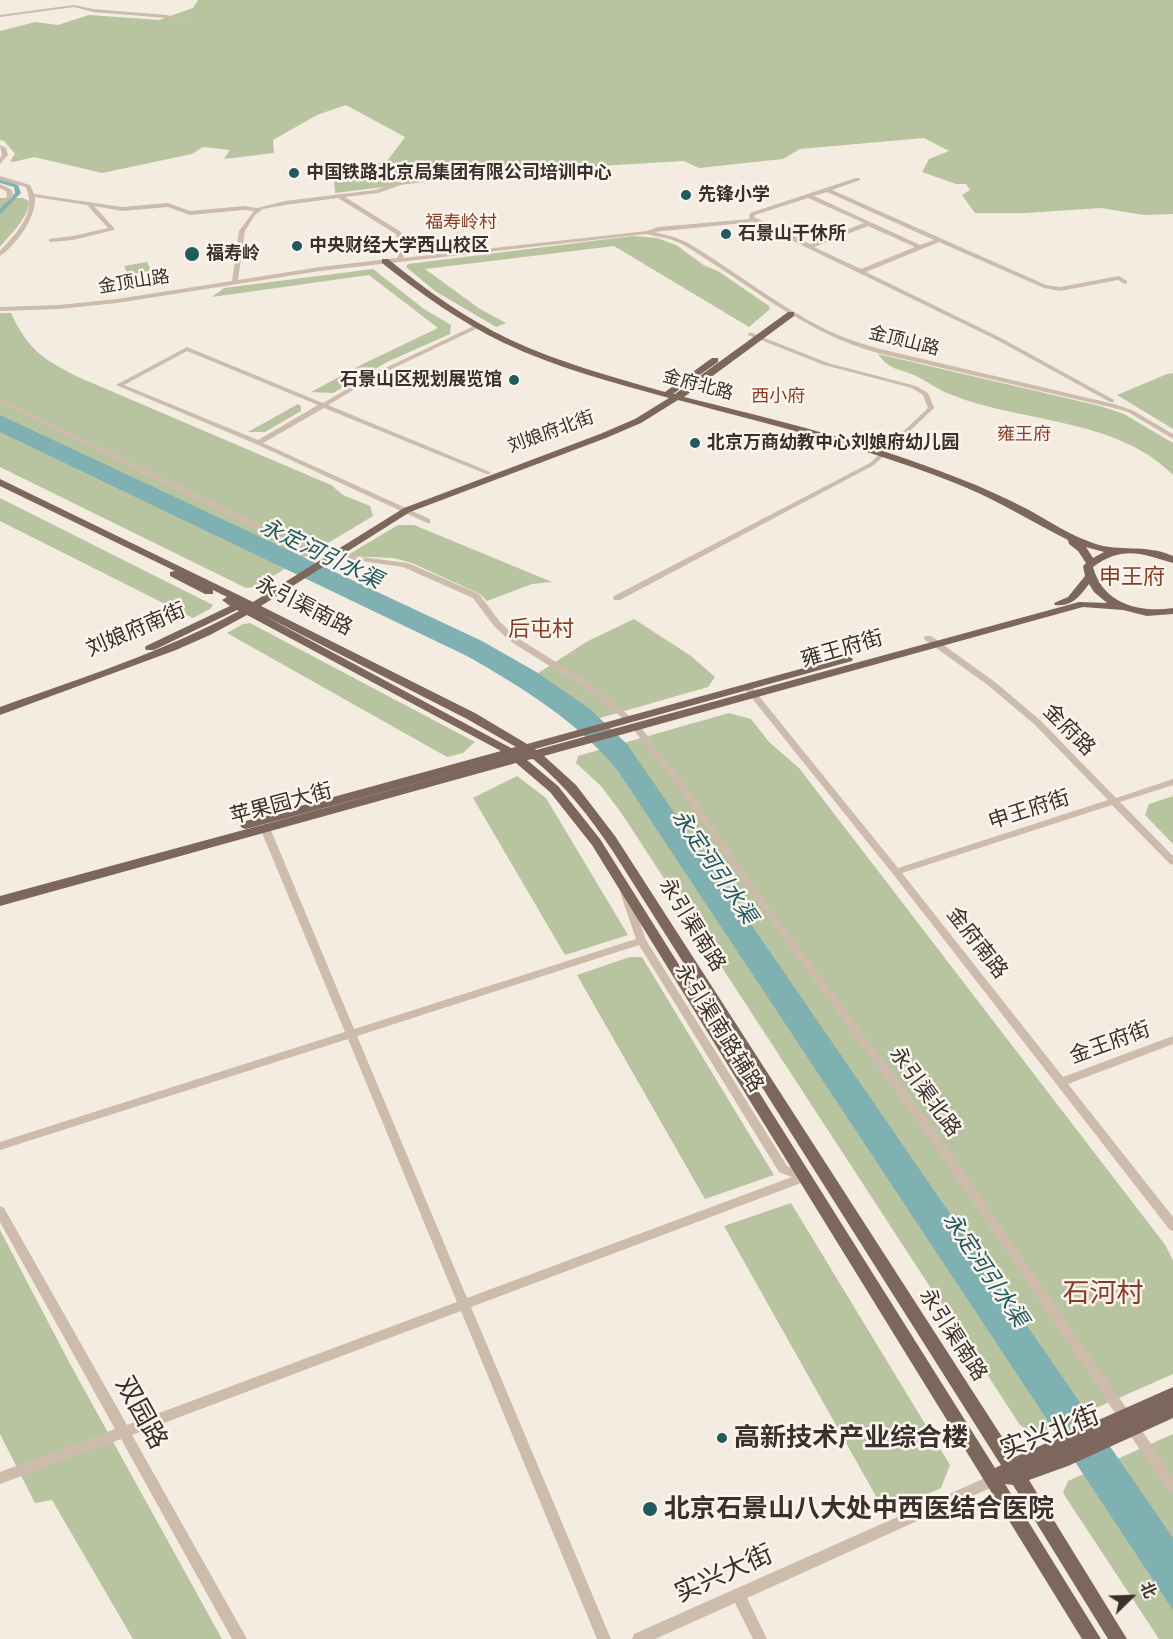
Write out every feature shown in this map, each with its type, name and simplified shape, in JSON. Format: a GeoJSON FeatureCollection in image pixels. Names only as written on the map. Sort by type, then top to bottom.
{"type":"FeatureCollection","features":[{"type":"Feature","properties":{"kind":"main road","name":"金府北路"},"geometry":{"type":"LineString","coordinates":[[383,262],[419,295],[475,327],[546,362],[883,456],[993,496],[1101,550],[1155,552],[1173,560]]}},
{"type":"Feature","properties":{"kind":"main road","name":"刘娘府北街"},"geometry":{"type":"LineString","coordinates":[[403,509],[615,431],[669,398],[788,312]]}},
{"type":"Feature","properties":{"kind":"main road","name":"刘娘府北街"},"geometry":{"type":"LineString","coordinates":[[284,581],[403,509],[488,473],[601,432],[669,398]]}},
{"type":"Feature","properties":{"kind":"main road","name":"金府北路"},"geometry":{"type":"LineString","coordinates":[[883,456],[1006,507],[1067,539],[1082,549],[1091,563]]}},
{"type":"Feature","properties":{"kind":"main road","name":"永引渠南路"},"geometry":{"type":"LineString","coordinates":[[0,482],[246,606],[475,731],[523,754],[570,785],[593,812],[1118,1639]]}},
{"type":"Feature","properties":{"kind":"main road","name":"永引渠南路"},"geometry":{"type":"LineString","coordinates":[[0,487],[246,606]]}},
{"type":"Feature","properties":{"kind":"main road"},"geometry":{"type":"LineString","coordinates":[[1117,550],[1101,555],[1091,563],[1088,566],[1089,578],[1107,598],[1124,607]]}},
{"type":"Feature","properties":{"kind":"main road","name":"雍王府街"},"geometry":{"type":"LineString","coordinates":[[568,741],[1072,599],[1089,578]]}},
{"type":"Feature","properties":{"kind":"main road","name":"刘娘府南街"},"geometry":{"type":"LineString","coordinates":[[0,711],[172,648],[206,633],[284,581]]}},
{"type":"Feature","properties":{"kind":"main road","name":"雍王府街"},"geometry":{"type":"LineString","coordinates":[[932,640],[1083,604],[1167,612]]}},
{"type":"Feature","properties":{"kind":"main road","name":"刘娘府南街"},"geometry":{"type":"LineString","coordinates":[[0,703],[158,644],[246,606]]}},
{"type":"Feature","properties":{"kind":"main road"},"geometry":{"type":"LineString","coordinates":[[1167,612],[1173,617]]}},
{"type":"Feature","properties":{"kind":"main road","name":"苹果园大街"},"geometry":{"type":"LineString","coordinates":[[0,892],[568,741]]}},
{"type":"Feature","properties":{"kind":"main road","name":"永引渠南路"},"geometry":{"type":"LineString","coordinates":[[523,754],[575,814],[622,884],[1092,1639]]}},
{"type":"Feature","properties":{"kind":"main road","name":"苹果园大街"},"geometry":{"type":"LineString","coordinates":[[0,901],[483,765]]}},
{"type":"Feature","properties":{"kind":"main road","name":"实兴北街"},"geometry":{"type":"LineString","coordinates":[[994,1480],[1124,1424],[1173,1395]]}},
{"type":"Feature","properties":{"kind":"main road","name":"实兴北街"},"geometry":{"type":"LineString","coordinates":[[1124,1424],[1173,1410]]}},
{"type":"Feature","properties":{"kind":"street"},"geometry":{"type":"LineString","coordinates":[[0,16],[85,6],[95,11],[127,12],[190,22]]}},
{"type":"Feature","properties":{"kind":"street"},"geometry":{"type":"LineString","coordinates":[[0,147],[4,149],[5,155],[0,162]]}},
{"type":"Feature","properties":{"kind":"street"},"geometry":{"type":"LineString","coordinates":[[235,281],[242,231],[253,214],[259,210],[285,203],[376,192],[429,174],[476,168],[502,170],[506,167]]}},
{"type":"Feature","properties":{"kind":"street"},"geometry":{"type":"LineString","coordinates":[[0,178],[28,186],[34,202],[28,220],[0,254]]}},
{"type":"Feature","properties":{"kind":"street"},"geometry":{"type":"LineString","coordinates":[[858,179],[829,191],[790,201],[750,216],[808,247],[999,339],[1130,411]]}},
{"type":"Feature","properties":{"kind":"street"},"geometry":{"type":"LineString","coordinates":[[0,186],[9,190],[10,197],[5,201]]}},
{"type":"Feature","properties":{"kind":"street"},"geometry":{"type":"LineString","coordinates":[[829,191],[1054,289],[1119,278],[1125,282]]}},
{"type":"Feature","properties":{"kind":"street"},"geometry":{"type":"LineString","coordinates":[[33,195],[128,209],[168,205],[190,213],[244,208],[259,210]]}},
{"type":"Feature","properties":{"kind":"street"},"geometry":{"type":"LineString","coordinates":[[809,196],[919,247]]}},
{"type":"Feature","properties":{"kind":"street"},"geometry":{"type":"LineString","coordinates":[[340,197],[399,234],[402,252],[400,259]]}},
{"type":"Feature","properties":{"kind":"street"},"geometry":{"type":"LineString","coordinates":[[51,240],[73,238],[112,229],[88,203]]}},
{"type":"Feature","properties":{"kind":"street"},"geometry":{"type":"LineString","coordinates":[[646,232],[754,220]]}},
{"type":"Feature","properties":{"kind":"street"},"geometry":{"type":"LineString","coordinates":[[808,247],[867,224]]}},
{"type":"Feature","properties":{"kind":"street","name":"金顶山路"},"geometry":{"type":"LineString","coordinates":[[0,309],[59,307],[117,301],[235,281],[646,232]]}},
{"type":"Feature","properties":{"kind":"street","name":"金顶山路"},"geometry":{"type":"LineString","coordinates":[[383,262],[646,232],[672,238],[690,246],[788,312],[830,335],[870,349],[1091,399],[1130,411],[1173,436]]}},
{"type":"Feature","properties":{"kind":"street"},"geometry":{"type":"LineString","coordinates":[[860,272],[938,240]]}},
{"type":"Feature","properties":{"kind":"street"},"geometry":{"type":"LineString","coordinates":[[258,443],[398,363],[475,327]]}},
{"type":"Feature","properties":{"kind":"street"},"geometry":{"type":"LineString","coordinates":[[617,598],[872,464],[932,408],[923,391],[905,384],[826,364],[754,335]]}},
{"type":"Feature","properties":{"kind":"street"},"geometry":{"type":"LineString","coordinates":[[428,521],[258,443],[119,385],[187,350],[488,473]]}},
{"type":"Feature","properties":{"kind":"street","name":"永引渠北路"},"geometry":{"type":"LineString","coordinates":[[0,400],[289,542],[323,556],[405,565],[476,596],[497,624],[513,639],[591,688],[630,724],[680,783],[765,907],[932,1134],[1124,1424],[1173,1488]]}},
{"type":"Feature","properties":{"kind":"street","name":"金府路"},"geometry":{"type":"LineString","coordinates":[[932,640],[992,684],[1036,722],[1173,862]]}},
{"type":"Feature","properties":{"kind":"street","name":"金府南路"},"geometry":{"type":"LineString","coordinates":[[750,691],[896,872],[1173,1226]]}},
{"type":"Feature","properties":{"kind":"street","name":"申王府街"},"geometry":{"type":"LineString","coordinates":[[896,872],[1173,782]]}},
{"type":"Feature","properties":{"kind":"street"},"geometry":{"type":"LineString","coordinates":[[265,828],[349,1034],[604,1639]]}},
{"type":"Feature","properties":{"kind":"street","name":"永引渠南路辅路"},"geometry":{"type":"LineString","coordinates":[[622,884],[641,940],[783,1169],[805,1177]]}},
{"type":"Feature","properties":{"kind":"street"},"geometry":{"type":"LineString","coordinates":[[0,1146],[641,940]]}},
{"type":"Feature","properties":{"kind":"street","name":"金王府街"},"geometry":{"type":"LineString","coordinates":[[1061,1082],[1173,1040]]}},
{"type":"Feature","properties":{"kind":"street"},"geometry":{"type":"LineString","coordinates":[[0,1478],[805,1177]]}},
{"type":"Feature","properties":{"kind":"street","name":"双园路"},"geometry":{"type":"LineString","coordinates":[[0,1211],[126,1432],[240,1639]]}},
{"type":"Feature","properties":{"kind":"street","name":"实兴大街"},"geometry":{"type":"LineString","coordinates":[[639,1639],[994,1480]]}},
{"type":"Feature","properties":{"kind":"street"},"geometry":{"type":"LineString","coordinates":[[738,1594],[760,1639]]}},
{"type":"Feature","properties":{"kind":"green space"},"geometry":{"type":"Polygon","coordinates":[[[198,0],[1173,0],[1173,214],[1144,215],[1101,208],[1026,213],[975,213],[962,195],[970,190],[966,184],[956,184],[922,172],[929,159],[949,151],[924,138],[800,149],[783,159],[699,168],[684,161],[513,171],[335,193],[334,178],[388,160],[405,137],[346,105],[317,115],[273,140],[274,153],[224,159],[230,150],[203,147],[192,154],[102,173],[34,157],[10,161],[15,154],[4,141],[0,140],[0,31],[35,22],[58,25],[89,15],[159,20],[193,8],[198,0]]]}},
{"type":"Feature","properties":{"kind":"green space"},"geometry":{"type":"Polygon","coordinates":[[[0,198],[23,198],[29,201],[26,214],[0,247],[0,198]]]}},
{"type":"Feature","properties":{"kind":"green space"},"geometry":{"type":"Polygon","coordinates":[[[633,236],[657,238],[676,245],[705,266],[718,271],[769,306],[770,309],[749,327],[614,246],[425,269],[480,309],[506,323],[496,327],[435,291],[406,267],[408,264],[633,236]]]}},
{"type":"Feature","properties":{"kind":"green space"},"geometry":{"type":"Polygon","coordinates":[[[147,262],[155,278],[131,282],[124,266],[147,262]]]}},
{"type":"Feature","properties":{"kind":"green space"},"geometry":{"type":"Polygon","coordinates":[[[373,269],[424,309],[451,325],[450,334],[387,362],[333,393],[311,392],[438,328],[369,275],[212,297],[224,288],[373,269]]]}},
{"type":"Feature","properties":{"kind":"green space"},"geometry":{"type":"Polygon","coordinates":[[[0,313],[11,313],[30,345],[46,359],[66,371],[331,485],[343,495],[370,506],[373,516],[255,587],[246,588],[0,467],[0,313]]]}},
{"type":"Feature","properties":{"kind":"green space"},"geometry":{"type":"Polygon","coordinates":[[[878,354],[1100,406],[1124,414],[1173,443],[1173,475],[1150,456],[1125,442],[1068,424],[980,404],[952,395],[891,366],[878,354]]]}},
{"type":"Feature","properties":{"kind":"green space"},"geometry":{"type":"Polygon","coordinates":[[[1173,373],[1173,429],[1117,395],[1167,374],[1173,373]]]}},
{"type":"Feature","properties":{"kind":"green space"},"geometry":{"type":"Polygon","coordinates":[[[298,404],[301,406],[301,411],[265,432],[248,432],[298,404]]]}},
{"type":"Feature","properties":{"kind":"green space"},"geometry":{"type":"Polygon","coordinates":[[[0,498],[213,605],[193,618],[0,521],[0,498]]]}},
{"type":"Feature","properties":{"kind":"green space"},"geometry":{"type":"Polygon","coordinates":[[[398,525],[414,525],[552,582],[532,584],[487,601],[480,594],[412,563],[393,558],[346,556],[398,525]]]}},
{"type":"Feature","properties":{"kind":"green space"},"geometry":{"type":"Polygon","coordinates":[[[634,619],[691,656],[715,677],[708,687],[600,718],[538,673],[588,641],[634,619]]]}},
{"type":"Feature","properties":{"kind":"green space"},"geometry":{"type":"Polygon","coordinates":[[[250,623],[475,742],[463,753],[447,757],[227,633],[243,624],[250,623]]]}},
{"type":"Feature","properties":{"kind":"green space"},"geometry":{"type":"Polygon","coordinates":[[[729,713],[751,719],[769,742],[799,768],[1166,1246],[1173,1261],[1173,1374],[1035,1435],[1020,1425],[622,814],[601,786],[576,763],[578,756],[729,713]]]}},
{"type":"Feature","properties":{"kind":"green space"},"geometry":{"type":"Polygon","coordinates":[[[517,776],[546,798],[628,935],[565,955],[473,798],[517,776]]]}},
{"type":"Feature","properties":{"kind":"green space"},"geometry":{"type":"Polygon","coordinates":[[[1173,796],[1173,844],[1145,815],[1149,804],[1173,796]]]}},
{"type":"Feature","properties":{"kind":"green space"},"geometry":{"type":"Polygon","coordinates":[[[630,957],[642,957],[774,1175],[705,1199],[577,975],[630,957]]]}},
{"type":"Feature","properties":{"kind":"green space"},"geometry":{"type":"Polygon","coordinates":[[[791,1203],[950,1465],[941,1488],[886,1514],[724,1226],[791,1203]]]}},
{"type":"Feature","properties":{"kind":"green space"},"geometry":{"type":"Polygon","coordinates":[[[0,1230],[69,1362],[222,1639],[133,1639],[52,1500],[35,1503],[0,1434],[0,1230]]]}},
{"type":"Feature","properties":{"kind":"green space"},"geometry":{"type":"Polygon","coordinates":[[[1173,1434],[1173,1639],[1159,1639],[1063,1493],[1068,1481],[1173,1434]]]}},
{"type":"Feature","properties":{"kind":"water"},"geometry":{"type":"Polygon","coordinates":[[[0,415],[482,641],[538,673],[590,709],[627,744],[1173,1538],[1173,1610],[618,771],[602,753],[585,736],[548,707],[467,656],[0,432],[0,415]]]}},
{"type":"Feature","properties":{"kind":"waterway","name":"永定河引水渠"},"geometry":{"type":"LineString","coordinates":[[0,181],[16,186],[18,193],[0,212]]}},
{"type":"Feature","properties":{"kind":"place","name":"中国铁路北京局集团有限公司培训中心"},"geometry":{"type":"Point","coordinates":[294,173]}},
{"type":"Feature","properties":{"kind":"place","name":"先锋小学"},"geometry":{"type":"Point","coordinates":[686,195]}},
{"type":"Feature","properties":{"kind":"place","name":"石景山干休所"},"geometry":{"type":"Point","coordinates":[726,234]}},
{"type":"Feature","properties":{"kind":"place","name":"中央财经大学西山校区"},"geometry":{"type":"Point","coordinates":[297,246]}},
{"type":"Feature","properties":{"kind":"place","name":"福寿岭"},"geometry":{"type":"Point","coordinates":[192,254]}},
{"type":"Feature","properties":{"kind":"place","name":"石景山区规划展览馆"},"geometry":{"type":"Point","coordinates":[514,380]}},
{"type":"Feature","properties":{"kind":"place","name":"北京万商幼教中心刘娘府幼儿园"},"geometry":{"type":"Point","coordinates":[695,443]}},
{"type":"Feature","properties":{"kind":"place","name":"高新技术产业综合楼"},"geometry":{"type":"Point","coordinates":[722,1438]}},
{"type":"Feature","properties":{"kind":"place","name":"北京石景山八大处中西医结合医院"},"geometry":{"type":"Point","coordinates":[650,1509]}},
{"type":"Feature","properties":{"kind":"district","name":"福寿岭村"},"geometry":{"type":"Point","coordinates":[461,223]}},
{"type":"Feature","properties":{"kind":"district","name":"西小府"},"geometry":{"type":"Point","coordinates":[778,397]}},
{"type":"Feature","properties":{"kind":"district","name":"雍王府"},"geometry":{"type":"Point","coordinates":[1024,435]}},
{"type":"Feature","properties":{"kind":"district","name":"申王府"},"geometry":{"type":"Point","coordinates":[1132,578]}},
{"type":"Feature","properties":{"kind":"district","name":"后屯村"},"geometry":{"type":"Point","coordinates":[541,630]}},
{"type":"Feature","properties":{"kind":"district","name":"石河村"},"geometry":{"type":"Point","coordinates":[1103,1294]}}]}
